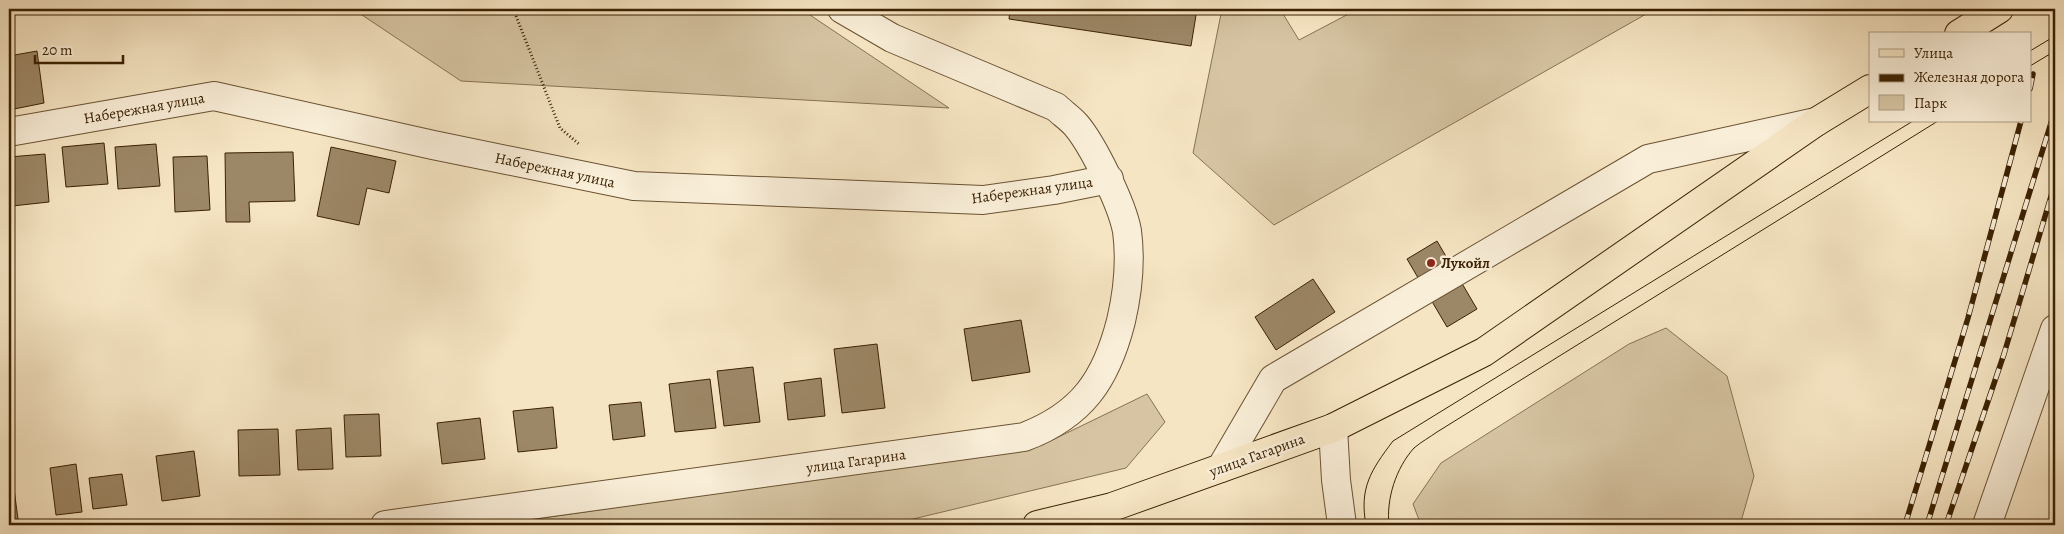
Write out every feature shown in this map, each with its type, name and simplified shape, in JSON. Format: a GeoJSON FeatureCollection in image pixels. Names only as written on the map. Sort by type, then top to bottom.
{"type":"FeatureCollection","features":[{"type":"Feature","properties":{"kind":"main road"},"geometry":{"type":"LineString","coordinates":[[1962,32],[1999,9]]}},
{"type":"Feature","properties":{"kind":"main road","name":"улица Гагарина"},"geometry":{"type":"LineString","coordinates":[[1037,525],[1112,507],[1333,428],[1484,352],[1816,122],[1869,90]]}},
{"type":"Feature","properties":{"kind":"street","name":"улица Гагарина"},"geometry":{"type":"LineString","coordinates":[[385,525],[1024,437],[1048,428],[1084,400],[1100,379],[1113,352],[1125,304],[1130,265],[1126,229],[1109,179],[1076,125],[1056,107],[892,38],[842,9]]}},
{"type":"Feature","properties":{"kind":"street","name":"Набережная улица"},"geometry":{"type":"LineString","coordinates":[[9,132],[214,96],[433,146],[634,186],[983,200],[1054,190],[1109,179]]}},
{"type":"Feature","properties":{"kind":"street"},"geometry":{"type":"LineString","coordinates":[[1221,468],[1273,379],[1648,159],[1816,122]]}},
{"type":"Feature","properties":{"kind":"street"},"geometry":{"type":"LineString","coordinates":[[1987,525],[2055,329]]}},
{"type":"Feature","properties":{"kind":"street"},"geometry":{"type":"LineString","coordinates":[[1333,428],[1336,480],[1342,525]]}},
{"type":"Feature","properties":{"kind":"path"},"geometry":{"type":"LineString","coordinates":[[516,9],[516,16],[560,128],[582,146]]}},
{"type":"Feature","properties":{"kind":"green space"},"geometry":{"type":"Polygon","coordinates":[[[353,9],[801,9],[949,108],[461,81],[353,9]]]}},
{"type":"Feature","properties":{"kind":"green space"},"geometry":{"type":"Polygon","coordinates":[[[1222,9],[1280,9],[1299,40],[1358,9],[1655,9],[1274,225],[1193,153],[1222,9]]]}},
{"type":"Feature","properties":{"kind":"green space"},"geometry":{"type":"Polygon","coordinates":[[[1666,328],[1727,376],[1754,476],[1740,525],[1421,525],[1413,504],[1441,463],[1629,344],[1666,328]]]}},
{"type":"Feature","properties":{"kind":"green space"},"geometry":{"type":"Polygon","coordinates":[[[1147,394],[1165,422],[1126,468],[888,525],[495,525],[1042,445],[1147,394]]]}},
{"type":"Feature","properties":{"kind":"building"},"geometry":{"type":"Polygon","coordinates":[[[1010,9],[1197,9],[1191,46],[1009,19],[1010,9]]]}},
{"type":"Feature","properties":{"kind":"building"},"geometry":{"type":"Polygon","coordinates":[[[37,51],[44,103],[9,110],[9,56],[37,51]]]}},
{"type":"Feature","properties":{"kind":"building"},"geometry":{"type":"Polygon","coordinates":[[[104,143],[108,184],[66,187],[62,147],[104,143]]]}},
{"type":"Feature","properties":{"kind":"building"},"geometry":{"type":"Polygon","coordinates":[[[156,144],[160,186],[118,189],[115,147],[156,144]]]}},
{"type":"Feature","properties":{"kind":"building"},"geometry":{"type":"Polygon","coordinates":[[[331,147],[396,161],[389,193],[367,188],[359,225],[317,216],[331,147]]]}},
{"type":"Feature","properties":{"kind":"building"},"geometry":{"type":"Polygon","coordinates":[[[293,152],[295,201],[249,202],[250,222],[226,222],[225,153],[293,152]]]}},
{"type":"Feature","properties":{"kind":"building"},"geometry":{"type":"Polygon","coordinates":[[[45,154],[49,202],[12,206],[9,157],[45,154]]]}},
{"type":"Feature","properties":{"kind":"building"},"geometry":{"type":"Polygon","coordinates":[[[207,156],[210,210],[175,212],[173,157],[207,156]]]}},
{"type":"Feature","properties":{"kind":"building"},"geometry":{"type":"Polygon","coordinates":[[[1437,241],[1477,309],[1447,327],[1407,259],[1437,241]]]}},
{"type":"Feature","properties":{"kind":"building"},"geometry":{"type":"Polygon","coordinates":[[[1313,279],[1335,312],[1276,350],[1255,317],[1313,279]]]}},
{"type":"Feature","properties":{"kind":"building"},"geometry":{"type":"Polygon","coordinates":[[[1021,320],[1030,372],[972,381],[964,329],[1021,320]]]}},
{"type":"Feature","properties":{"kind":"building"},"geometry":{"type":"Polygon","coordinates":[[[877,344],[885,408],[842,413],[834,349],[877,344]]]}},
{"type":"Feature","properties":{"kind":"building"},"geometry":{"type":"Polygon","coordinates":[[[753,367],[760,422],[724,426],[717,371],[753,367]]]}},
{"type":"Feature","properties":{"kind":"building"},"geometry":{"type":"Polygon","coordinates":[[[821,378],[825,416],[788,420],[784,383],[821,378]]]}},
{"type":"Feature","properties":{"kind":"building"},"geometry":{"type":"Polygon","coordinates":[[[710,379],[716,428],[675,432],[669,384],[710,379]]]}},
{"type":"Feature","properties":{"kind":"building"},"geometry":{"type":"Polygon","coordinates":[[[641,402],[645,436],[613,440],[609,405],[641,402]]]}},
{"type":"Feature","properties":{"kind":"building"},"geometry":{"type":"Polygon","coordinates":[[[553,407],[557,448],[518,452],[513,411],[553,407]]]}},
{"type":"Feature","properties":{"kind":"building"},"geometry":{"type":"Polygon","coordinates":[[[379,414],[381,456],[346,457],[344,415],[379,414]]]}},
{"type":"Feature","properties":{"kind":"building"},"geometry":{"type":"Polygon","coordinates":[[[480,418],[485,459],[442,464],[437,423],[480,418]]]}},
{"type":"Feature","properties":{"kind":"building"},"geometry":{"type":"Polygon","coordinates":[[[331,428],[333,469],[298,470],[296,430],[331,428]]]}},
{"type":"Feature","properties":{"kind":"building"},"geometry":{"type":"Polygon","coordinates":[[[278,429],[280,475],[239,476],[238,430],[278,429]]]}},
{"type":"Feature","properties":{"kind":"building"},"geometry":{"type":"Polygon","coordinates":[[[194,451],[200,496],[162,501],[156,456],[194,451]]]}},
{"type":"Feature","properties":{"kind":"building"},"geometry":{"type":"Polygon","coordinates":[[[76,464],[82,512],[56,515],[50,468],[76,464]]]}},
{"type":"Feature","properties":{"kind":"building"},"geometry":{"type":"Polygon","coordinates":[[[122,474],[127,505],[93,509],[89,478],[122,474]]]}},
{"type":"Feature","properties":{"kind":"building"},"geometry":{"type":"Polygon","coordinates":[[[9,489],[14,489],[18,519],[9,521],[9,489]]]}},
{"type":"Feature","properties":{"kind":"tram line"},"geometry":{"type":"LineString","coordinates":[[2032,50],[2055,36]]}},
{"type":"Feature","properties":{"kind":"tram line"},"geometry":{"type":"LineString","coordinates":[[2032,65],[2055,51]]}},
{"type":"Feature","properties":{"kind":"tram line"},"geometry":{"type":"LineString","coordinates":[[1366,525],[1364,500],[1369,480],[1393,441],[1911,122]]}},
{"type":"Feature","properties":{"kind":"tram line"},"geometry":{"type":"LineString","coordinates":[[1389,525],[1389,505],[1397,474],[1414,448],[1936,122]]}},
{"type":"Feature","properties":{"kind":"railway"},"geometry":{"type":"LineString","coordinates":[[2032,79],[2033,74]]}},
{"type":"Feature","properties":{"kind":"railway"},"geometry":{"type":"LineString","coordinates":[[1927,525],[2055,110]]}},
{"type":"Feature","properties":{"kind":"railway"},"geometry":{"type":"LineString","coordinates":[[1905,525],[1968,318],[2021,122]]}},
{"type":"Feature","properties":{"kind":"railway"},"geometry":{"type":"LineString","coordinates":[[1946,525],[2004,354],[2055,183]]}},
{"type":"Feature","properties":{"kind":"place","name":"Лукойл"},"geometry":{"type":"Point","coordinates":[1431,263]}}]}
